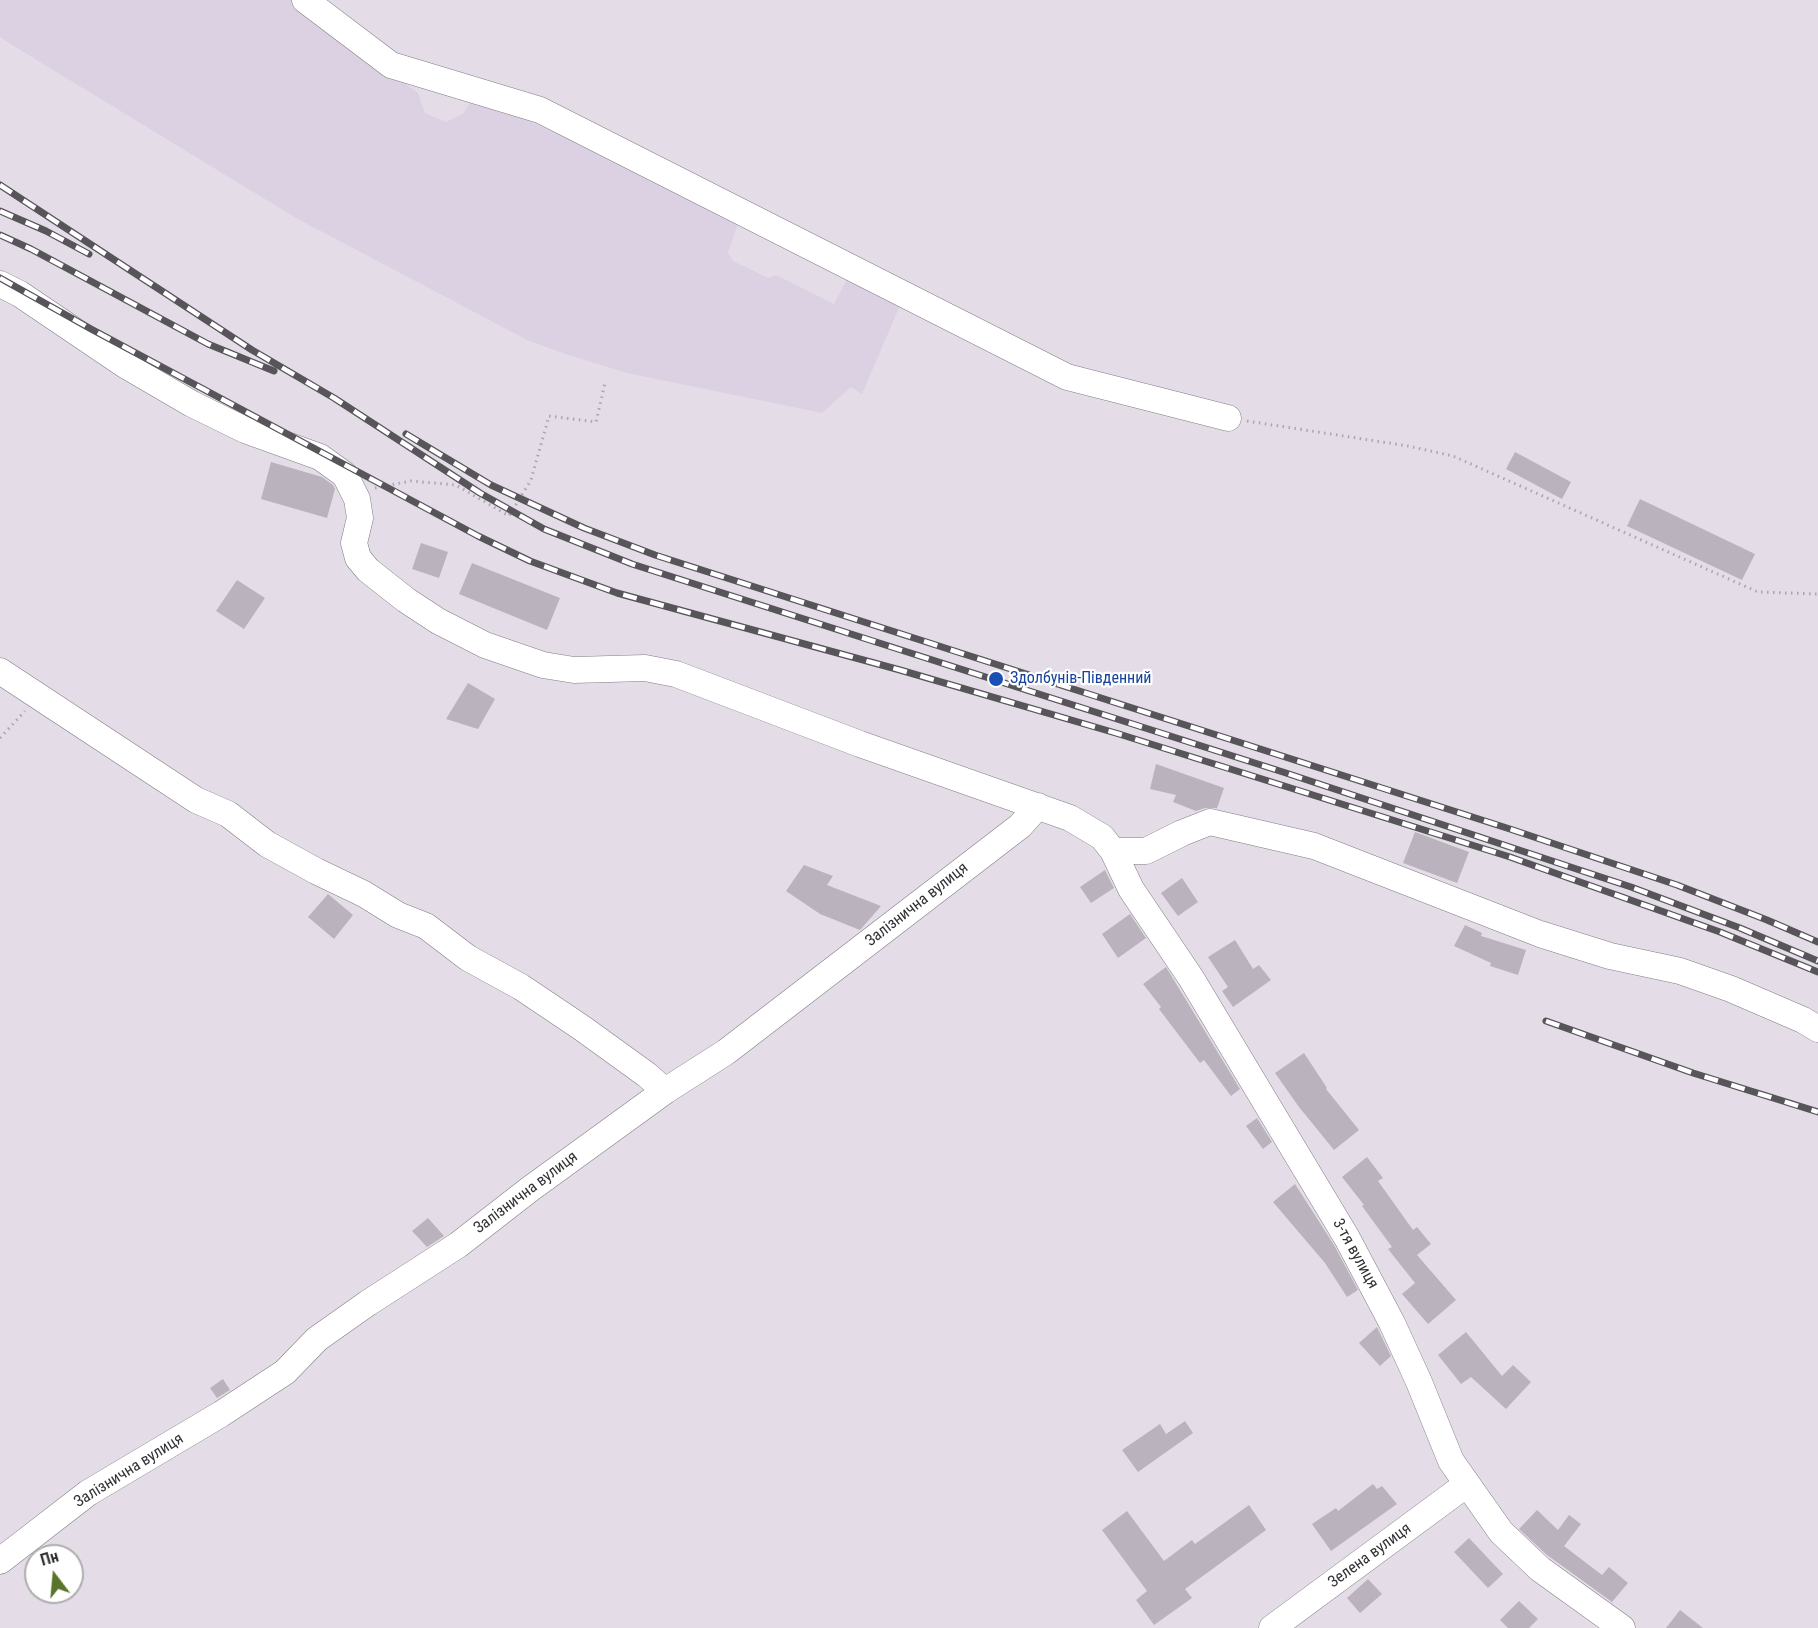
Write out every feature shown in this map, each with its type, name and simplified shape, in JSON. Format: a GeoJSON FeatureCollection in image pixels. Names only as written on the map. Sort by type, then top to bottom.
{"type":"FeatureCollection","features":[{"type":"Feature","properties":{"kind":"street"},"geometry":{"type":"LineString","coordinates":[[304,0],[391,65],[540,110],[1067,377],[1228,418]]}},
{"type":"Feature","properties":{"kind":"street"},"geometry":{"type":"LineString","coordinates":[[0,284],[20,294],[125,365],[192,404],[244,430],[320,457],[345,475],[357,499],[360,518],[354,543],[358,558],[368,570],[406,600],[438,621],[485,645],[543,665],[574,670],[645,668],[676,674],[860,744],[1070,818],[1102,837],[1113,851],[1146,851],[1210,822],[1314,846],[1540,934],[1610,956],[1680,971],[1731,989],[1803,1020],[1818,1029]]}},
{"type":"Feature","properties":{"kind":"street"},"geometry":{"type":"LineString","coordinates":[[0,670],[196,800],[228,814],[267,844],[364,894],[398,915],[426,926],[468,958],[521,987],[582,1028],[647,1075],[665,1091]]}},
{"type":"Feature","properties":{"kind":"street","name":"Залізнична вулиця"},"geometry":{"type":"LineString","coordinates":[[0,1561],[88,1493],[221,1414],[285,1372],[317,1339],[458,1245],[530,1189],[665,1091],[745,1038],[1020,826],[1038,806]]}},
{"type":"Feature","properties":{"kind":"street","name":"3-тя вулиця"},"geometry":{"type":"LineString","coordinates":[[1113,851],[1131,889],[1191,978],[1347,1238],[1392,1323],[1451,1461],[1501,1532],[1540,1569],[1622,1628]]}},
{"type":"Feature","properties":{"kind":"street","name":"Зелена вулиця"},"geometry":{"type":"LineString","coordinates":[[1272,1628],[1467,1484]]}},
{"type":"Feature","properties":{"kind":"path"},"geometry":{"type":"LineString","coordinates":[[353,492],[411,481],[456,485],[509,516],[531,480],[549,416],[596,422],[605,384]]}},
{"type":"Feature","properties":{"kind":"path"},"geometry":{"type":"LineString","coordinates":[[1228,418],[1408,446],[1454,456],[1758,592],[1818,594]]}},
{"type":"Feature","properties":{"kind":"path"},"geometry":{"type":"LineString","coordinates":[[0,738],[39,696]]}},
{"type":"Feature","properties":{"kind":"shaded area"},"geometry":{"type":"Polygon","coordinates":[[[0,0],[293,0],[418,93],[425,113],[446,122],[463,114],[474,96],[657,179],[738,224],[728,253],[733,261],[768,278],[776,275],[834,304],[849,275],[902,301],[862,394],[851,387],[822,413],[627,373],[568,355],[527,340],[296,218],[17,48],[0,37],[0,0]]]}},
{"type":"Feature","properties":{"kind":"building"},"geometry":{"type":"Polygon","coordinates":[[[1515,452],[1571,482],[1562,499],[1506,469],[1515,452]]]}},
{"type":"Feature","properties":{"kind":"building"},"geometry":{"type":"Polygon","coordinates":[[[271,462],[322,477],[333,485],[335,489],[327,518],[261,499],[271,462]]]}},
{"type":"Feature","properties":{"kind":"building"},"geometry":{"type":"Polygon","coordinates":[[[1640,499],[1755,554],[1742,580],[1627,526],[1640,499]]]}},
{"type":"Feature","properties":{"kind":"building"},"geometry":{"type":"Polygon","coordinates":[[[421,543],[448,552],[439,578],[412,569],[421,543]]]}},
{"type":"Feature","properties":{"kind":"building"},"geometry":{"type":"Polygon","coordinates":[[[472,563],[560,598],[547,630],[459,594],[472,563]]]}},
{"type":"Feature","properties":{"kind":"building"},"geometry":{"type":"Polygon","coordinates":[[[237,580],[265,598],[244,629],[216,611],[237,580]]]}},
{"type":"Feature","properties":{"kind":"building"},"geometry":{"type":"Polygon","coordinates":[[[468,683],[495,699],[478,729],[446,719],[468,683]]]}},
{"type":"Feature","properties":{"kind":"building"},"geometry":{"type":"Polygon","coordinates":[[[1156,764],[1224,788],[1217,808],[1196,811],[1173,802],[1176,795],[1150,789],[1156,764]]]}},
{"type":"Feature","properties":{"kind":"building"},"geometry":{"type":"Polygon","coordinates":[[[1415,832],[1469,852],[1457,883],[1403,863],[1415,832]]]}},
{"type":"Feature","properties":{"kind":"building"},"geometry":{"type":"Polygon","coordinates":[[[804,865],[833,876],[827,885],[881,906],[860,930],[820,914],[786,891],[804,865]]]}},
{"type":"Feature","properties":{"kind":"building"},"geometry":{"type":"Polygon","coordinates":[[[1105,870],[1114,888],[1091,903],[1080,887],[1105,870]]]}},
{"type":"Feature","properties":{"kind":"building"},"geometry":{"type":"Polygon","coordinates":[[[1182,878],[1198,902],[1178,916],[1161,893],[1182,878]]]}},
{"type":"Feature","properties":{"kind":"building"},"geometry":{"type":"Polygon","coordinates":[[[328,894],[353,915],[334,939],[308,917],[328,894]]]}},
{"type":"Feature","properties":{"kind":"building"},"geometry":{"type":"Polygon","coordinates":[[[1130,914],[1146,938],[1118,958],[1102,934],[1130,914]]]}},
{"type":"Feature","properties":{"kind":"building"},"geometry":{"type":"Polygon","coordinates":[[[1465,925],[1482,933],[1481,936],[1526,950],[1518,975],[1490,966],[1491,963],[1454,946],[1465,925]]]}},
{"type":"Feature","properties":{"kind":"building"},"geometry":{"type":"Polygon","coordinates":[[[1235,940],[1253,969],[1259,965],[1271,980],[1233,1007],[1222,991],[1228,987],[1208,957],[1235,940]]]}},
{"type":"Feature","properties":{"kind":"building"},"geometry":{"type":"Polygon","coordinates":[[[1166,967],[1240,1089],[1231,1096],[1204,1060],[1200,1063],[1143,984],[1166,967]]]}},
{"type":"Feature","properties":{"kind":"building"},"geometry":{"type":"Polygon","coordinates":[[[1304,1053],[1326,1089],[1359,1130],[1334,1150],[1275,1073],[1304,1053]]]}},
{"type":"Feature","properties":{"kind":"building"},"geometry":{"type":"Polygon","coordinates":[[[1257,1118],[1272,1142],[1263,1149],[1246,1126],[1257,1118]]]}},
{"type":"Feature","properties":{"kind":"building"},"geometry":{"type":"Polygon","coordinates":[[[1367,1157],[1383,1178],[1378,1181],[1413,1230],[1417,1227],[1431,1244],[1417,1255],[1456,1300],[1428,1324],[1402,1294],[1415,1283],[1388,1249],[1392,1247],[1342,1177],[1367,1157]]]}},
{"type":"Feature","properties":{"kind":"building"},"geometry":{"type":"Polygon","coordinates":[[[1295,1184],[1334,1245],[1358,1290],[1347,1297],[1325,1263],[1273,1202],[1295,1184]]]}},
{"type":"Feature","properties":{"kind":"building"},"geometry":{"type":"Polygon","coordinates":[[[428,1218],[444,1236],[427,1247],[412,1231],[428,1218]]]}},
{"type":"Feature","properties":{"kind":"building"},"geometry":{"type":"Polygon","coordinates":[[[1377,1327],[1391,1356],[1380,1366],[1359,1343],[1377,1327]]]}},
{"type":"Feature","properties":{"kind":"building"},"geometry":{"type":"Polygon","coordinates":[[[1466,1332],[1502,1376],[1513,1365],[1531,1382],[1506,1409],[1471,1377],[1461,1384],[1438,1355],[1466,1332]]]}},
{"type":"Feature","properties":{"kind":"building"},"geometry":{"type":"Polygon","coordinates":[[[223,1379],[230,1390],[217,1398],[210,1388],[223,1379]]]}},
{"type":"Feature","properties":{"kind":"building"},"geometry":{"type":"Polygon","coordinates":[[[1185,1421],[1193,1433],[1138,1472],[1122,1450],[1160,1424],[1166,1434],[1185,1421]]]}},
{"type":"Feature","properties":{"kind":"building"},"geometry":{"type":"Polygon","coordinates":[[[1373,1484],[1377,1489],[1382,1486],[1397,1504],[1331,1551],[1312,1524],[1336,1508],[1338,1511],[1373,1484]]]}},
{"type":"Feature","properties":{"kind":"building"},"geometry":{"type":"Polygon","coordinates":[[[1249,1505],[1266,1530],[1185,1589],[1192,1598],[1154,1625],[1136,1600],[1147,1591],[1102,1530],[1127,1511],[1164,1561],[1192,1540],[1195,1544],[1249,1505]]]}},
{"type":"Feature","properties":{"kind":"building"},"geometry":{"type":"Polygon","coordinates":[[[1537,1510],[1558,1530],[1569,1515],[1581,1524],[1564,1546],[1602,1575],[1609,1567],[1628,1583],[1612,1602],[1547,1555],[1519,1529],[1537,1510]]]}},
{"type":"Feature","properties":{"kind":"building"},"geometry":{"type":"Polygon","coordinates":[[[1469,1538],[1503,1574],[1488,1588],[1454,1552],[1469,1538]]]}},
{"type":"Feature","properties":{"kind":"building"},"geometry":{"type":"Polygon","coordinates":[[[1368,1579],[1382,1594],[1360,1613],[1347,1598],[1368,1579]]]}},
{"type":"Feature","properties":{"kind":"building"},"geometry":{"type":"Polygon","coordinates":[[[1519,1601],[1538,1619],[1529,1628],[1508,1628],[1500,1620],[1519,1601]]]}},
{"type":"Feature","properties":{"kind":"building"},"geometry":{"type":"Polygon","coordinates":[[[1680,1610],[1703,1628],[1666,1628],[1680,1610]]]}},
{"type":"Feature","properties":{"kind":"railway"},"geometry":{"type":"LineString","coordinates":[[0,185],[252,350],[334,398],[480,493],[544,529],[632,564],[1286,773],[1631,887],[1740,928],[1818,961]]}},
{"type":"Feature","properties":{"kind":"railway"},"geometry":{"type":"LineString","coordinates":[[0,211],[46,231],[89,254]]}},
{"type":"Feature","properties":{"kind":"railway"},"geometry":{"type":"LineString","coordinates":[[0,235],[31,249],[208,344],[274,371]]}},
{"type":"Feature","properties":{"kind":"railway"},"geometry":{"type":"LineString","coordinates":[[0,278],[478,536],[530,561],[617,593],[900,670],[1119,734],[1510,857],[1720,932],[1818,972]]}},
{"type":"Feature","properties":{"kind":"railway"},"geometry":{"type":"LineString","coordinates":[[406,434],[491,485],[584,528],[655,555],[1513,830],[1677,885],[1818,942]]}},
{"type":"Feature","properties":{"kind":"railway"},"geometry":{"type":"LineString","coordinates":[[1546,1021],[1693,1073],[1818,1112]]}},
{"type":"Feature","properties":{"kind":"place","name":"Здолбунів-Південний"},"geometry":{"type":"Point","coordinates":[996,679]}}]}
